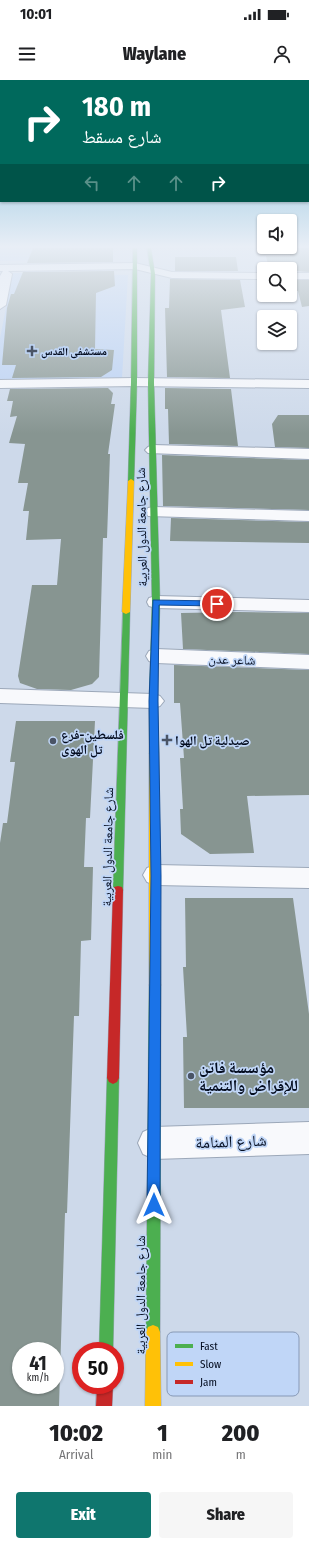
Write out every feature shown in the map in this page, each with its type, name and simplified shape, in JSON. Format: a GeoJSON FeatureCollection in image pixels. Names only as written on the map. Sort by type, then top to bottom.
{"type":"FeatureCollection","features":[{"type":"Feature","properties":{"kind":"main road","name":"شارع جامعة الدول العربية"},"geometry":{"type":"LineString","coordinates":[[106,1342],[123,699],[134,382],[135,310]]}},
{"type":"Feature","properties":{"kind":"main road","name":"شارع جامعة الدول العربية"},"geometry":{"type":"LineString","coordinates":[[152,310],[151,383],[156,602],[156,656],[153,701],[156,876],[153,1406]]}},
{"type":"Feature","properties":{"kind":"main road"},"geometry":{"type":"LineString","coordinates":[[104,1406],[105,1394]]}},
{"type":"Feature","properties":{"kind":"street"},"geometry":{"type":"LineString","coordinates":[[0,384],[134,382],[309,384]]}},
{"type":"Feature","properties":{"kind":"street"},"geometry":{"type":"LineString","coordinates":[[153,450],[309,454]]}},
{"type":"Feature","properties":{"kind":"street"},"geometry":{"type":"LineString","coordinates":[[154,512],[309,516]]}},
{"type":"Feature","properties":{"kind":"street"},"geometry":{"type":"LineString","coordinates":[[156,602],[309,606]]}},
{"type":"Feature","properties":{"kind":"street","name":"شاعر عدن"},"geometry":{"type":"LineString","coordinates":[[156,656],[309,662]]}},
{"type":"Feature","properties":{"kind":"street"},"geometry":{"type":"LineString","coordinates":[[0,696],[153,701]]}},
{"type":"Feature","properties":{"kind":"street"},"geometry":{"type":"LineString","coordinates":[[156,876],[309,878]]}},
{"type":"Feature","properties":{"kind":"street","name":"شارع المنامة"},"geometry":{"type":"LineString","coordinates":[[154,1143],[309,1138]]}},
{"type":"Feature","properties":{"kind":"shaded area"},"geometry":{"type":"Polygon","coordinates":[[[6,310],[126,310],[122,378],[0,380],[0,338],[6,310]]]}},
{"type":"Feature","properties":{"kind":"building"},"geometry":{"type":"Polygon","coordinates":[[[7,310],[96,310],[95,349],[114,350],[112,370],[101,377],[12,378],[16,365],[2,365],[7,310]]]}},
{"type":"Feature","properties":{"kind":"building"},"geometry":{"type":"Polygon","coordinates":[[[165,310],[222,310],[230,378],[167,377],[165,310]]]}},
{"type":"Feature","properties":{"kind":"building"},"geometry":{"type":"Polygon","coordinates":[[[108,388],[113,393],[111,404],[115,404],[108,454],[110,454],[107,538],[103,538],[99,677],[92,684],[71,690],[37,689],[20,683],[18,676],[32,585],[57,585],[61,539],[26,540],[29,511],[23,511],[28,483],[18,483],[25,444],[9,443],[17,416],[10,417],[13,401],[7,401],[10,389],[108,388]]]}},
{"type":"Feature","properties":{"kind":"building"},"geometry":{"type":"Polygon","coordinates":[[[165,388],[231,389],[238,446],[169,444],[168,409],[165,409],[165,388]]]}},
{"type":"Feature","properties":{"kind":"building"},"geometry":{"type":"Polygon","coordinates":[[[278,415],[309,415],[309,448],[275,447],[272,424],[278,415]]]}},
{"type":"Feature","properties":{"kind":"building"},"geometry":{"type":"Polygon","coordinates":[[[162,455],[309,460],[309,510],[163,506],[162,455]]]}},
{"type":"Feature","properties":{"kind":"building"},"geometry":{"type":"Polygon","coordinates":[[[171,518],[309,522],[309,543],[170,541],[171,518]]]}},
{"type":"Feature","properties":{"kind":"building"},"geometry":{"type":"Polygon","coordinates":[[[181,613],[309,613],[309,654],[183,649],[181,613]]]}},
{"type":"Feature","properties":{"kind":"building"},"geometry":{"type":"Polygon","coordinates":[[[174,665],[309,670],[309,795],[247,796],[254,853],[210,854],[181,834],[180,809],[183,809],[180,758],[184,758],[180,703],[174,703],[174,665]]]}},
{"type":"Feature","properties":{"kind":"building"},"geometry":{"type":"Polygon","coordinates":[[[16,721],[95,721],[90,818],[86,818],[84,867],[93,867],[91,940],[81,941],[79,1016],[74,1016],[61,1342],[12,1342],[12,1394],[59,1394],[59,1406],[0,1406],[0,843],[3,823],[7,823],[15,762],[10,762],[16,721]]]}},
{"type":"Feature","properties":{"kind":"building"},"geometry":{"type":"Polygon","coordinates":[[[185,898],[293,898],[309,1014],[309,1108],[184,1108],[183,1037],[187,1037],[183,967],[186,967],[185,898]]]}},
{"type":"Feature","properties":{"kind":"traffic: fast"},"geometry":{"type":"LineString","coordinates":[[131,481],[135,310]]}},
{"type":"Feature","properties":{"kind":"traffic: fast"},"geometry":{"type":"LineString","coordinates":[[152,310],[151,383],[156,602],[153,701],[154,754]]}},
{"type":"Feature","properties":{"kind":"traffic: fast"},"geometry":{"type":"LineString","coordinates":[[118,890],[126,612]]}},
{"type":"Feature","properties":{"kind":"traffic: fast"},"geometry":{"type":"LineString","coordinates":[[153,1332],[155,985]]}},
{"type":"Feature","properties":{"kind":"traffic: fast"},"geometry":{"type":"LineString","coordinates":[[106,1342],[113,1078]]}},
{"type":"Feature","properties":{"kind":"traffic: slow"},"geometry":{"type":"LineString","coordinates":[[126,612],[131,481]]}},
{"type":"Feature","properties":{"kind":"traffic: slow"},"geometry":{"type":"LineString","coordinates":[[154,754],[155,985]]}},
{"type":"Feature","properties":{"kind":"traffic: slow"},"geometry":{"type":"LineString","coordinates":[[153,1332],[153,1406]]}},
{"type":"Feature","properties":{"kind":"traffic: jam"},"geometry":{"type":"LineString","coordinates":[[113,1078],[118,890]]}},
{"type":"Feature","properties":{"kind":"traffic: jam"},"geometry":{"type":"LineString","coordinates":[[104,1406],[105,1394]]}},
{"type":"Feature","properties":{"kind":"place","name":"مستشفى القدس"},"geometry":{"type":"Point","coordinates":[32,351]}},
{"type":"Feature","properties":{"kind":"place","name":"صيدلية تل الهوا"},"geometry":{"type":"Point","coordinates":[167,740]}},
{"type":"Feature","properties":{"kind":"place","name":"فلسطين-فرع تل الهوى"},"geometry":{"type":"Point","coordinates":[53,741]}},
{"type":"Feature","properties":{"kind":"place","name":"مؤسسة فاتن للإقراض والتنمية"},"geometry":{"type":"Point","coordinates":[191,1076]}},
{"type":"Feature","properties":{"kind":"route"},"geometry":{"type":"LineString","coordinates":[[154,1205],[156,876],[153,701],[156,656],[156,602],[217,604]]}}]}
